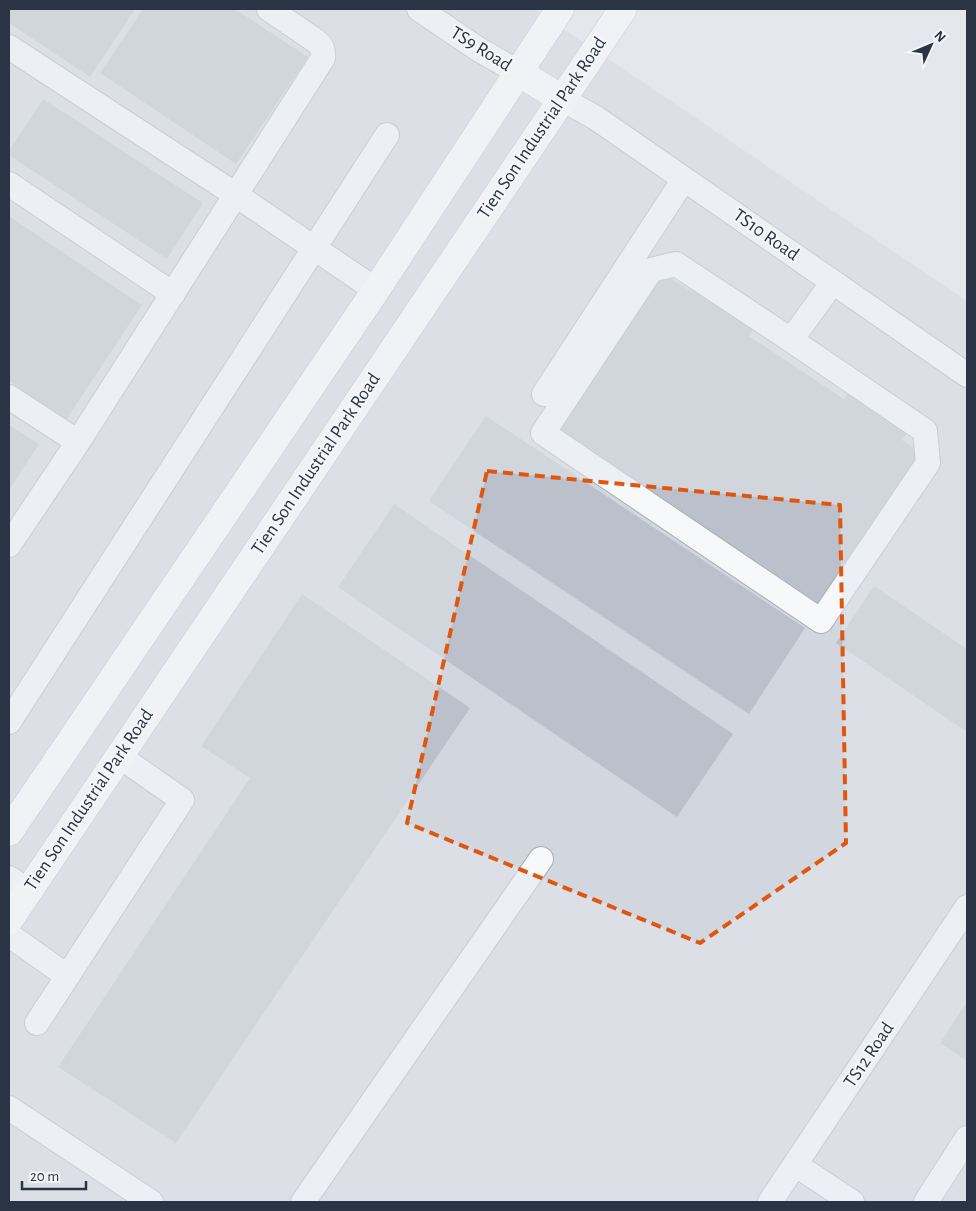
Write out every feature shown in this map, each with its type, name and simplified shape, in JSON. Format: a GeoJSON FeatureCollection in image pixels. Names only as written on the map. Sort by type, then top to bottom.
{"type":"FeatureCollection","features":[{"type":"Feature","properties":{"kind":"main road"},"geometry":{"type":"LineString","coordinates":[[9,832],[376,290],[560,9]]}},
{"type":"Feature","properties":{"kind":"main road","name":"Tien Son Industrial Park Road"},"geometry":{"type":"LineString","coordinates":[[9,920],[18,885],[119,756],[623,9]]}},
{"type":"Feature","properties":{"kind":"main road"},"geometry":{"type":"LineString","coordinates":[[518,72],[562,98]]}},
{"type":"Feature","properties":{"kind":"street"},"geometry":{"type":"LineString","coordinates":[[9,545],[78,442],[323,58],[324,52],[316,40],[269,9]]}},
{"type":"Feature","properties":{"kind":"street","name":"TS9 Road"},"geometry":{"type":"LineString","coordinates":[[419,9],[518,72]]}},
{"type":"Feature","properties":{"kind":"street"},"geometry":{"type":"LineString","coordinates":[[9,47],[236,195],[376,290]]}},
{"type":"Feature","properties":{"kind":"street","name":"TS10 Road"},"geometry":{"type":"LineString","coordinates":[[562,98],[596,118],[967,375]]}},
{"type":"Feature","properties":{"kind":"street"},"geometry":{"type":"LineString","coordinates":[[9,722],[387,135]]}},
{"type":"Feature","properties":{"kind":"street"},"geometry":{"type":"LineString","coordinates":[[544,394],[684,179]]}},
{"type":"Feature","properties":{"kind":"street"},"geometry":{"type":"LineString","coordinates":[[9,184],[173,294]]}},
{"type":"Feature","properties":{"kind":"street"},"geometry":{"type":"LineString","coordinates":[[676,264],[791,340],[926,431],[928,463],[821,622],[543,433],[651,270],[676,264]]}},
{"type":"Feature","properties":{"kind":"street"},"geometry":{"type":"LineString","coordinates":[[791,340],[833,282]]}},
{"type":"Feature","properties":{"kind":"street"},"geometry":{"type":"LineString","coordinates":[[9,397],[78,442]]}},
{"type":"Feature","properties":{"kind":"street"},"geometry":{"type":"LineString","coordinates":[[36,1023],[182,800],[119,756]]}},
{"type":"Feature","properties":{"kind":"street"},"geometry":{"type":"LineString","coordinates":[[303,1202],[540,859]]}},
{"type":"Feature","properties":{"kind":"street","name":"TS12 Road"},"geometry":{"type":"LineString","coordinates":[[770,1202],[967,907]]}},
{"type":"Feature","properties":{"kind":"street"},"geometry":{"type":"LineString","coordinates":[[9,935],[67,976]]}},
{"type":"Feature","properties":{"kind":"street"},"geometry":{"type":"LineString","coordinates":[[9,1108],[151,1202]]}},
{"type":"Feature","properties":{"kind":"street"},"geometry":{"type":"LineString","coordinates":[[926,1202],[967,1138]]}},
{"type":"Feature","properties":{"kind":"street"},"geometry":{"type":"LineString","coordinates":[[796,1165],[852,1202]]}},
{"type":"Feature","properties":{"kind":"highlighted area"},"geometry":{"type":"Polygon","coordinates":[[[487,471],[840,505],[846,843],[700,943],[407,823],[487,471]]]}},
{"type":"Feature","properties":{"kind":"shaded area"},"geometry":{"type":"Polygon","coordinates":[[[9,9],[534,9],[967,301],[967,1202],[9,1202],[9,9]]]}},
{"type":"Feature","properties":{"kind":"building"},"geometry":{"type":"Polygon","coordinates":[[[9,9],[135,9],[90,77],[9,23],[9,9]]]}},
{"type":"Feature","properties":{"kind":"building"},"geometry":{"type":"Polygon","coordinates":[[[143,9],[235,9],[308,57],[236,164],[100,73],[143,9]]]}},
{"type":"Feature","properties":{"kind":"building"},"geometry":{"type":"Polygon","coordinates":[[[43,99],[203,203],[167,259],[9,155],[9,151],[43,99]]]}},
{"type":"Feature","properties":{"kind":"building"},"geometry":{"type":"Polygon","coordinates":[[[9,216],[142,305],[66,420],[9,381],[9,216]]]}},
{"type":"Feature","properties":{"kind":"building"},"geometry":{"type":"Polygon","coordinates":[[[660,271],[692,292],[702,278],[761,317],[749,336],[844,399],[855,383],[914,423],[902,440],[928,457],[824,614],[552,432],[660,271]]]}},
{"type":"Feature","properties":{"kind":"building"},"geometry":{"type":"Polygon","coordinates":[[[486,416],[805,628],[749,714],[429,501],[486,416]]]}},
{"type":"Feature","properties":{"kind":"building"},"geometry":{"type":"Polygon","coordinates":[[[9,425],[39,444],[9,490],[9,425]]]}},
{"type":"Feature","properties":{"kind":"building"},"geometry":{"type":"Polygon","coordinates":[[[394,504],[733,734],[677,817],[338,587],[394,504]]]}},
{"type":"Feature","properties":{"kind":"building"},"geometry":{"type":"Polygon","coordinates":[[[874,586],[967,649],[967,732],[836,643],[874,586]]]}},
{"type":"Feature","properties":{"kind":"building"},"geometry":{"type":"Polygon","coordinates":[[[302,594],[470,708],[176,1143],[58,1067],[250,778],[201,746],[302,594]]]}},
{"type":"Feature","properties":{"kind":"building"},"geometry":{"type":"Polygon","coordinates":[[[967,1002],[967,1061],[940,1043],[967,1002]]]}}]}
